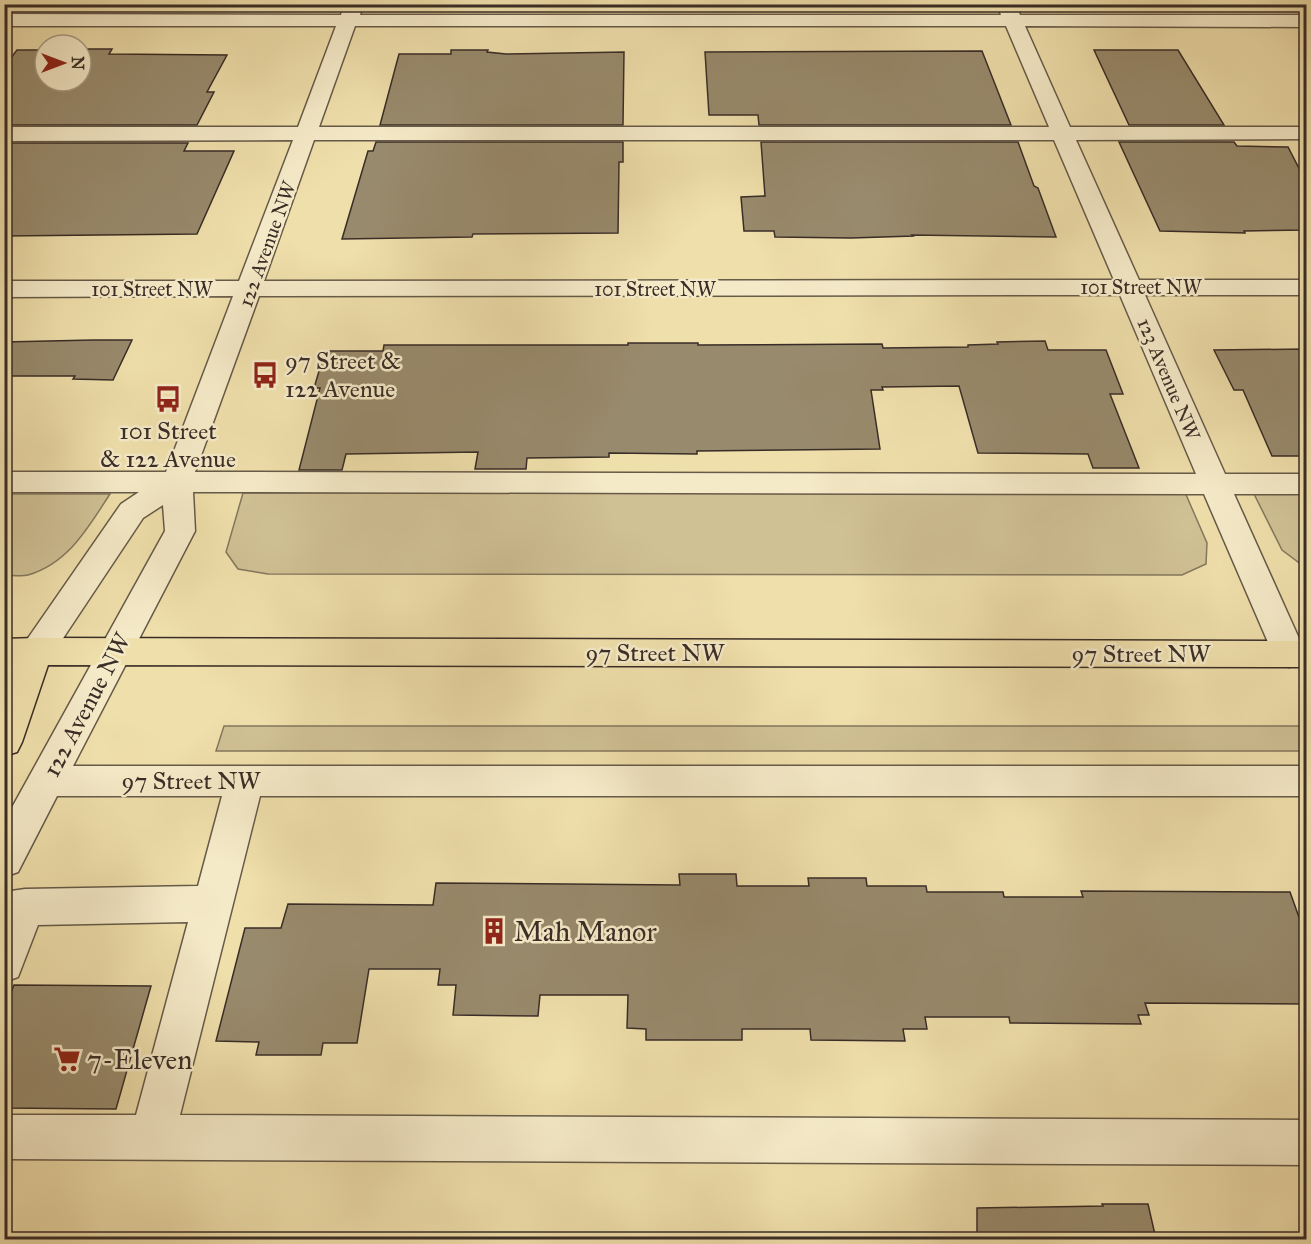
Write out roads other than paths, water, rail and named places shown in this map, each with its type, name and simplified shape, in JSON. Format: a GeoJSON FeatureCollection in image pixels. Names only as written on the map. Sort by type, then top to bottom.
{"type":"FeatureCollection","features":[{"type":"Feature","properties":{"kind":"main road","name":"97 Street NW"},"geometry":{"type":"LineString","coordinates":[[20,652],[1298,654]]}},
{"type":"Feature","properties":{"kind":"main road"},"geometry":{"type":"LineString","coordinates":[[4,742],[20,652]]}},
{"type":"Feature","properties":{"kind":"street"},"geometry":{"type":"LineString","coordinates":[[4,20],[351,13],[1010,13],[1306,21]]}},
{"type":"Feature","properties":{"kind":"street","name":"122 Avenue NW"},"geometry":{"type":"LineString","coordinates":[[4,860],[180,531],[177,482],[351,13]]}},
{"type":"Feature","properties":{"kind":"street","name":"123 Avenue NW"},"geometry":{"type":"LineString","coordinates":[[1010,13],[1215,484],[1298,654]]}},
{"type":"Feature","properties":{"kind":"street"},"geometry":{"type":"LineString","coordinates":[[4,134],[1306,133]]}},
{"type":"Feature","properties":{"kind":"street","name":"101 Street NW"},"geometry":{"type":"LineString","coordinates":[[4,289],[1306,287]]}},
{"type":"Feature","properties":{"kind":"street"},"geometry":{"type":"LineString","coordinates":[[4,482],[1306,484]]}},
{"type":"Feature","properties":{"kind":"street"},"geometry":{"type":"LineString","coordinates":[[4,698],[20,652],[132,511],[177,482]]}},
{"type":"Feature","properties":{"kind":"street","name":"97 Street NW"},"geometry":{"type":"LineString","coordinates":[[47,781],[1306,781]]}},
{"type":"Feature","properties":{"kind":"street"},"geometry":{"type":"LineString","coordinates":[[152,1138],[245,781]]}},
{"type":"Feature","properties":{"kind":"street"},"geometry":{"type":"LineString","coordinates":[[4,963],[15,909],[212,904]]}},
{"type":"Feature","properties":{"kind":"street"},"geometry":{"type":"LineString","coordinates":[[4,1137],[1306,1143]]}},
{"type":"Feature","properties":{"kind":"place","name":"97 Street & 122 Avenue"},"geometry":{"type":"Point","coordinates":[265,375]}},
{"type":"Feature","properties":{"kind":"place","name":"101 Street & 122 Avenue"},"geometry":{"type":"Point","coordinates":[168,399]}},
{"type":"Feature","properties":{"kind":"place","name":"Mah Manor"},"geometry":{"type":"Point","coordinates":[494,931]}},
{"type":"Feature","properties":{"kind":"place","name":"7-Eleven"},"geometry":{"type":"Point","coordinates":[67,1059]}}]}
